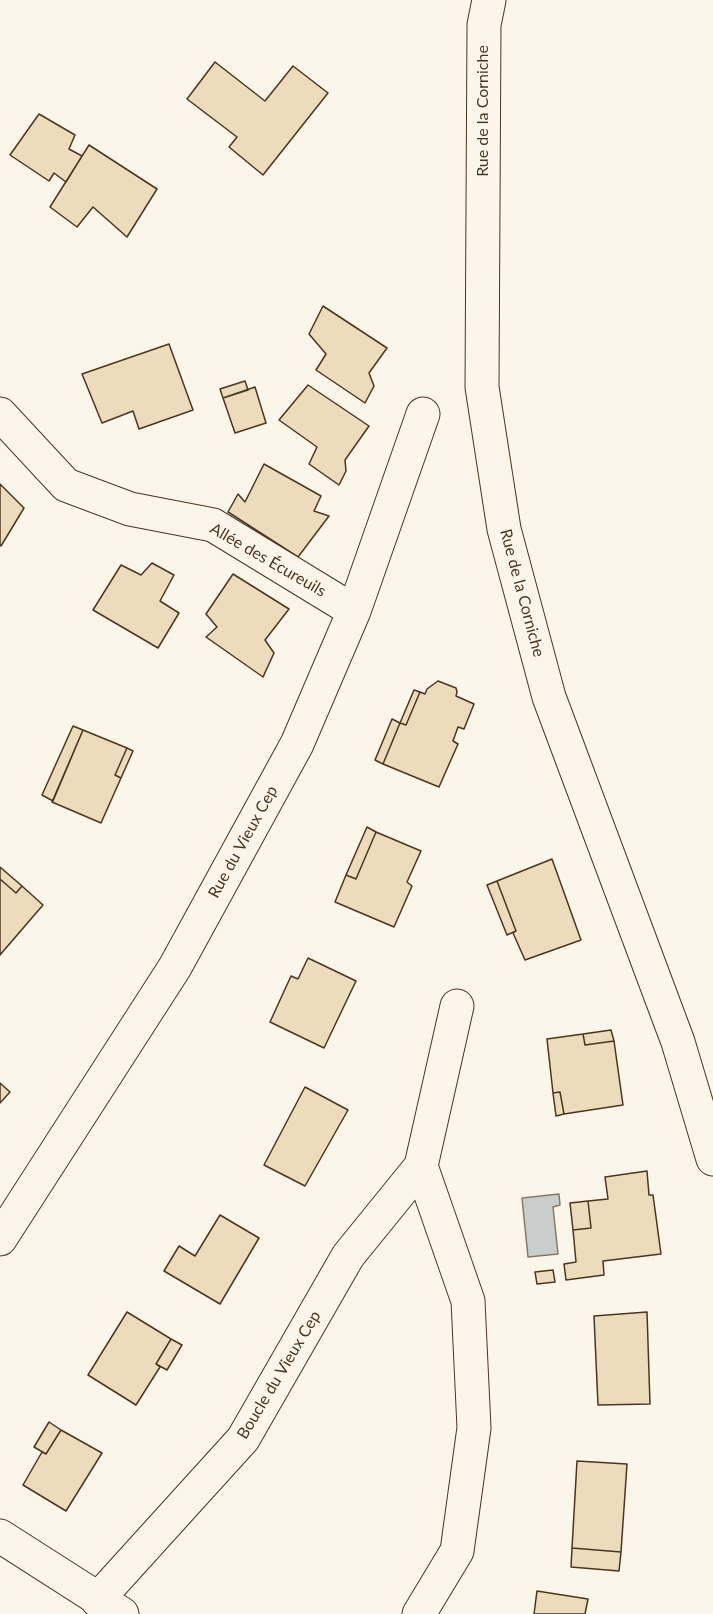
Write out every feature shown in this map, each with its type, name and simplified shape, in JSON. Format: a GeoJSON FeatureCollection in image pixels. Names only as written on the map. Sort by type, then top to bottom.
{"type":"FeatureCollection","features":[{"type":"Feature","properties":{"kind":"street","name":"Rue de la Corniche"},"geometry":{"type":"LineString","coordinates":[[489,0],[484,25],[482,387],[504,530],[549,697],[678,1042],[713,1159]]}},
{"type":"Feature","properties":{"kind":"street","name":"Allée des Écureuils"},"geometry":{"type":"LineString","coordinates":[[0,414],[66,486],[129,509],[213,525],[354,611]]}},
{"type":"Feature","properties":{"kind":"street","name":"Rue du Vieux Cep"},"geometry":{"type":"LineString","coordinates":[[0,1239],[175,967],[297,744],[354,611],[423,414]]}},
{"type":"Feature","properties":{"kind":"street","name":"Boucle du Vieux Cep"},"geometry":{"type":"LineString","coordinates":[[0,1536],[110,1607],[243,1438],[348,1256],[421,1166],[457,1006]]}},
{"type":"Feature","properties":{"kind":"street"},"geometry":{"type":"LineString","coordinates":[[419,1614],[457,1551],[474,1428],[468,1300],[421,1166]]}},
{"type":"Feature","properties":{"kind":"shaded area"},"geometry":{"type":"Polygon","coordinates":[[[559,1194],[560,1205],[553,1207],[558,1254],[528,1257],[522,1198],[559,1194]]]}},
{"type":"Feature","properties":{"kind":"building"},"geometry":{"type":"Polygon","coordinates":[[[215,62],[265,101],[293,66],[328,93],[263,175],[229,147],[237,137],[187,99],[215,62]]]}},
{"type":"Feature","properties":{"kind":"building"},"geometry":{"type":"Polygon","coordinates":[[[39,114],[75,135],[69,149],[82,156],[66,182],[54,173],[49,181],[10,155],[39,114]]]}},
{"type":"Feature","properties":{"kind":"building"},"geometry":{"type":"Polygon","coordinates":[[[89,145],[157,189],[127,237],[93,207],[77,227],[50,207],[89,145]]]}},
{"type":"Feature","properties":{"kind":"building"},"geometry":{"type":"Polygon","coordinates":[[[323,306],[387,348],[369,373],[374,386],[365,403],[316,370],[326,354],[309,334],[323,306]]]}},
{"type":"Feature","properties":{"kind":"building"},"geometry":{"type":"Polygon","coordinates":[[[169,344],[193,410],[139,429],[133,411],[102,423],[82,374],[169,344]]]}},
{"type":"Feature","properties":{"kind":"building"},"geometry":{"type":"Polygon","coordinates":[[[245,381],[248,390],[223,398],[220,389],[245,381]]]}},
{"type":"Feature","properties":{"kind":"building"},"geometry":{"type":"Polygon","coordinates":[[[308,385],[369,426],[345,460],[346,471],[339,485],[309,464],[317,447],[279,420],[308,385]]]}},
{"type":"Feature","properties":{"kind":"building"},"geometry":{"type":"Polygon","coordinates":[[[255,387],[266,423],[235,433],[223,398],[255,387]]]}},
{"type":"Feature","properties":{"kind":"building"},"geometry":{"type":"Polygon","coordinates":[[[264,464],[321,496],[314,511],[329,516],[298,557],[228,512],[238,494],[245,502],[264,464]]]}},
{"type":"Feature","properties":{"kind":"building"},"geometry":{"type":"Polygon","coordinates":[[[0,484],[24,508],[1,546],[0,545],[0,484]]]}},
{"type":"Feature","properties":{"kind":"building"},"geometry":{"type":"Polygon","coordinates":[[[152,563],[174,575],[160,601],[179,613],[158,648],[93,610],[121,565],[141,575],[152,563]]]}},
{"type":"Feature","properties":{"kind":"building"},"geometry":{"type":"Polygon","coordinates":[[[233,574],[289,609],[265,640],[274,653],[263,677],[206,637],[217,627],[206,614],[233,574]]]}},
{"type":"Feature","properties":{"kind":"building"},"geometry":{"type":"Polygon","coordinates":[[[438,681],[456,688],[456,696],[474,704],[464,729],[458,727],[453,741],[458,744],[439,787],[383,764],[400,723],[406,725],[420,692],[425,694],[427,689],[438,681]]]}},
{"type":"Feature","properties":{"kind":"building"},"geometry":{"type":"Polygon","coordinates":[[[414,690],[420,692],[406,725],[400,723],[414,690]]]}},
{"type":"Feature","properties":{"kind":"building"},"geometry":{"type":"Polygon","coordinates":[[[392,719],[400,723],[383,764],[375,760],[392,719]]]}},
{"type":"Feature","properties":{"kind":"building"},"geometry":{"type":"Polygon","coordinates":[[[73,726],[83,730],[53,801],[42,795],[73,726]]]}},
{"type":"Feature","properties":{"kind":"building"},"geometry":{"type":"Polygon","coordinates":[[[83,730],[127,748],[115,775],[121,778],[101,823],[52,802],[83,730]]]}},
{"type":"Feature","properties":{"kind":"building"},"geometry":{"type":"Polygon","coordinates":[[[127,748],[133,751],[121,778],[115,775],[127,748]]]}},
{"type":"Feature","properties":{"kind":"building"},"geometry":{"type":"Polygon","coordinates":[[[367,827],[376,832],[356,879],[346,875],[367,827]]]}},
{"type":"Feature","properties":{"kind":"building"},"geometry":{"type":"Polygon","coordinates":[[[376,832],[421,851],[407,882],[412,886],[394,927],[335,902],[346,875],[356,879],[376,832]]]}},
{"type":"Feature","properties":{"kind":"building"},"geometry":{"type":"Polygon","coordinates":[[[552,859],[581,940],[525,960],[513,933],[516,931],[497,881],[552,859]]]}},
{"type":"Feature","properties":{"kind":"building"},"geometry":{"type":"Polygon","coordinates":[[[0,867],[22,886],[16,893],[0,879],[0,867]]]}},
{"type":"Feature","properties":{"kind":"building"},"geometry":{"type":"Polygon","coordinates":[[[0,879],[16,893],[22,886],[43,905],[0,955],[0,879]]]}},
{"type":"Feature","properties":{"kind":"building"},"geometry":{"type":"Polygon","coordinates":[[[497,881],[516,931],[507,935],[487,885],[497,881]]]}},
{"type":"Feature","properties":{"kind":"building"},"geometry":{"type":"Polygon","coordinates":[[[308,958],[356,981],[324,1048],[270,1022],[291,976],[298,979],[308,958]]]}},
{"type":"Feature","properties":{"kind":"building"},"geometry":{"type":"Polygon","coordinates":[[[611,1030],[614,1041],[585,1045],[583,1034],[611,1030]]]}},
{"type":"Feature","properties":{"kind":"building"},"geometry":{"type":"Polygon","coordinates":[[[583,1034],[585,1045],[614,1041],[623,1105],[564,1114],[560,1092],[553,1093],[547,1039],[583,1034]]]}},
{"type":"Feature","properties":{"kind":"building"},"geometry":{"type":"Polygon","coordinates":[[[0,1083],[10,1092],[0,1103],[0,1083]]]}},
{"type":"Feature","properties":{"kind":"building"},"geometry":{"type":"Polygon","coordinates":[[[305,1087],[348,1110],[305,1186],[264,1165],[305,1087]]]}},
{"type":"Feature","properties":{"kind":"building"},"geometry":{"type":"Polygon","coordinates":[[[560,1092],[564,1114],[556,1116],[553,1093],[560,1092]]]}},
{"type":"Feature","properties":{"kind":"building"},"geometry":{"type":"Polygon","coordinates":[[[647,1171],[649,1195],[653,1195],[661,1254],[603,1261],[604,1275],[566,1280],[564,1264],[576,1262],[573,1230],[591,1228],[588,1201],[608,1199],[605,1177],[647,1171]]]}},
{"type":"Feature","properties":{"kind":"building"},"geometry":{"type":"Polygon","coordinates":[[[588,1201],[591,1228],[573,1230],[570,1203],[588,1201]]]}},
{"type":"Feature","properties":{"kind":"building"},"geometry":{"type":"Polygon","coordinates":[[[220,1215],[259,1238],[220,1304],[164,1271],[179,1246],[195,1256],[220,1215]]]}},
{"type":"Feature","properties":{"kind":"building"},"geometry":{"type":"Polygon","coordinates":[[[553,1270],[555,1282],[537,1284],[535,1272],[553,1270]]]}},
{"type":"Feature","properties":{"kind":"building"},"geometry":{"type":"Polygon","coordinates":[[[127,1312],[171,1339],[156,1364],[160,1367],[136,1405],[88,1375],[127,1312]]]}},
{"type":"Feature","properties":{"kind":"building"},"geometry":{"type":"Polygon","coordinates":[[[647,1312],[650,1404],[598,1405],[594,1316],[647,1312]]]}},
{"type":"Feature","properties":{"kind":"building"},"geometry":{"type":"Polygon","coordinates":[[[171,1339],[182,1345],[167,1370],[156,1364],[171,1339]]]}},
{"type":"Feature","properties":{"kind":"building"},"geometry":{"type":"Polygon","coordinates":[[[49,1422],[61,1430],[46,1454],[34,1447],[49,1422]]]}},
{"type":"Feature","properties":{"kind":"building"},"geometry":{"type":"Polygon","coordinates":[[[61,1430],[102,1453],[66,1511],[23,1485],[42,1452],[46,1454],[61,1430]]]}},
{"type":"Feature","properties":{"kind":"building"},"geometry":{"type":"Polygon","coordinates":[[[577,1461],[627,1464],[621,1552],[572,1548],[577,1461]]]}},
{"type":"Feature","properties":{"kind":"building"},"geometry":{"type":"Polygon","coordinates":[[[572,1548],[621,1552],[619,1571],[571,1567],[572,1548]]]}},
{"type":"Feature","properties":{"kind":"building"},"geometry":{"type":"Polygon","coordinates":[[[537,1591],[588,1599],[585,1614],[534,1614],[537,1591]]]}}]}
